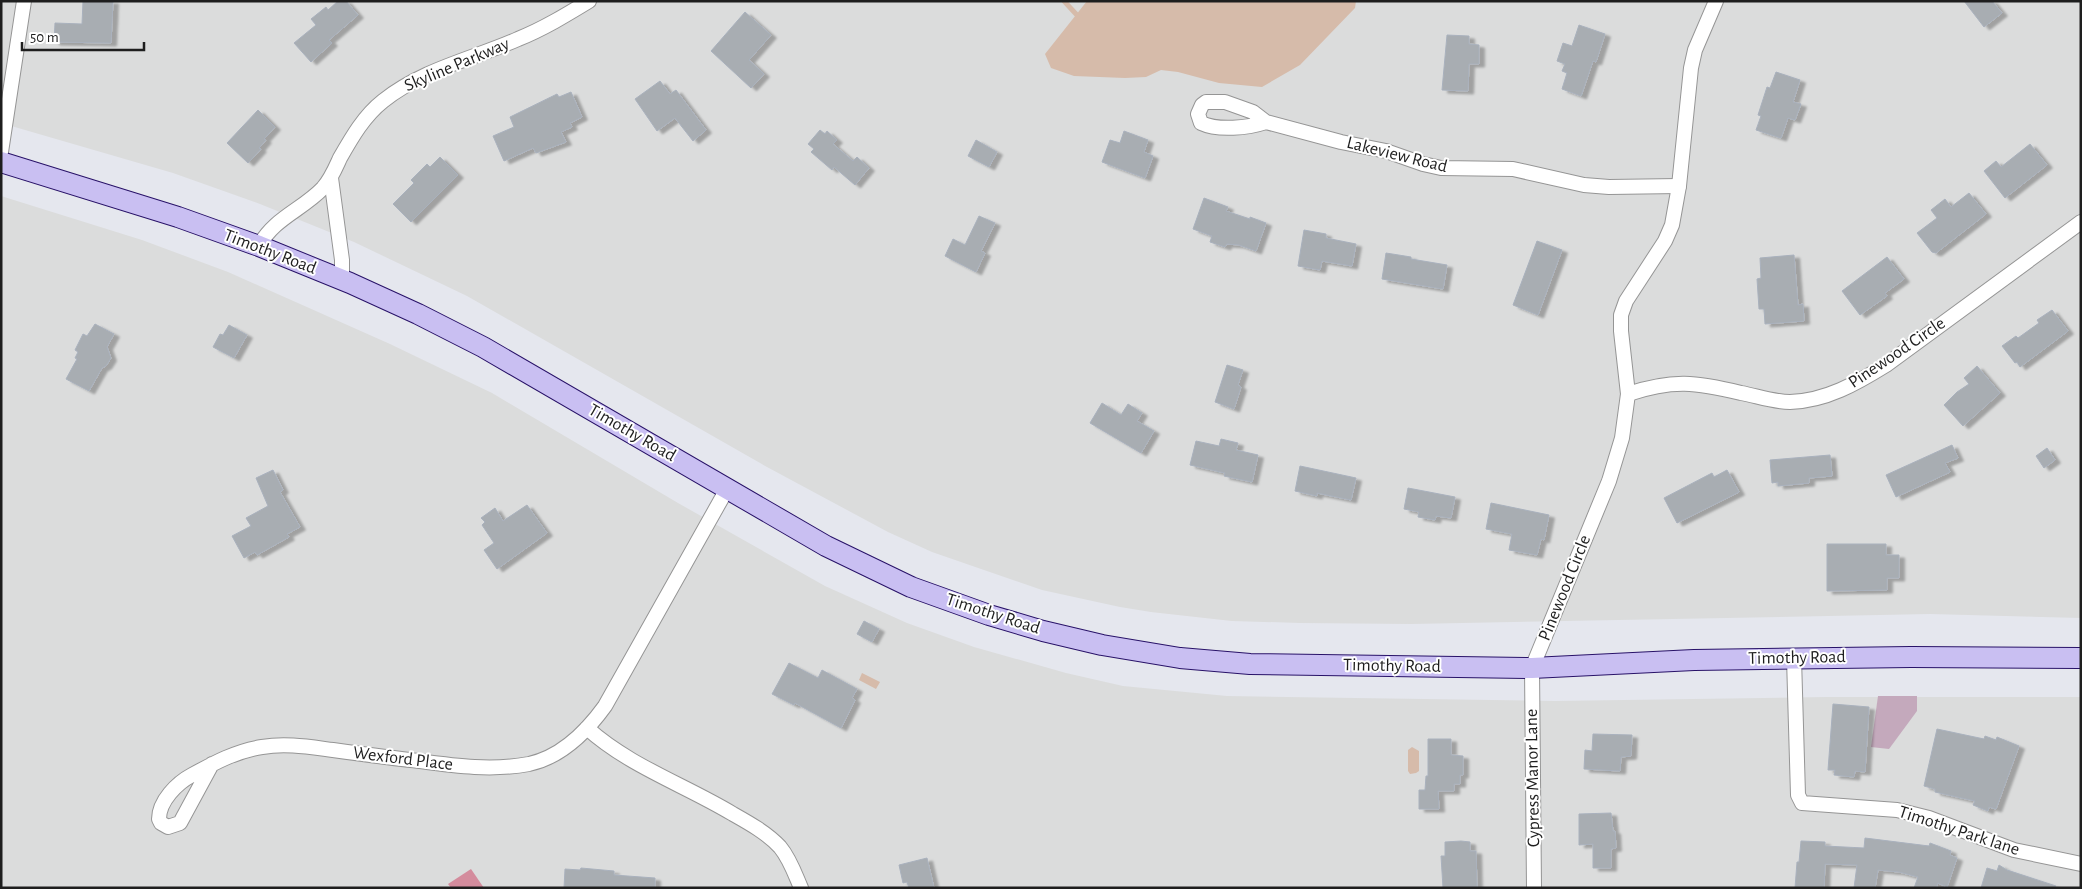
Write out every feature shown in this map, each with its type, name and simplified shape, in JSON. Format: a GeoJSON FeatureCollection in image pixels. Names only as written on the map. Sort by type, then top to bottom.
{"type":"FeatureCollection","features":[{"type":"Feature","properties":{"kind":"main road","name":"Timothy Road"},"geometry":{"type":"LineString","coordinates":[[1,162],[178,217],[259,246],[418,314],[483,347],[826,546],[911,587],[989,615],[1043,631],[1102,645],[1180,658],[1250,664],[1532,668],[1655,661],[1794,658],[2081,658]]}},
{"type":"Feature","properties":{"kind":"street"},"geometry":{"type":"LineString","coordinates":[[1,152],[24,1]]}},
{"type":"Feature","properties":{"kind":"street","name":"Skyline Parkway"},"geometry":{"type":"LineString","coordinates":[[259,246],[271,228],[321,190],[331,178],[350,140],[366,118],[383,101],[412,81],[517,40],[547,26],[589,1]]}},
{"type":"Feature","properties":{"kind":"street","name":"Pinewood Circle"},"geometry":{"type":"LineString","coordinates":[[1532,668],[1609,482],[1622,438],[1627,413],[1628,394],[1620,331],[1621,315],[1626,301],[1665,240],[1672,225],[1680,186],[1691,68],[1696,50],[1716,1]]}},
{"type":"Feature","properties":{"kind":"street","name":"Lakeview Road"},"geometry":{"type":"LineString","coordinates":[[1266,122],[1341,142],[1386,151],[1441,168],[1513,169],[1584,185],[1609,187],[1680,186]]}},
{"type":"Feature","properties":{"kind":"street"},"geometry":{"type":"LineString","coordinates":[[331,178],[342,260],[342,280]]}},
{"type":"Feature","properties":{"kind":"street","name":"Pinewood Circle"},"geometry":{"type":"LineString","coordinates":[[1628,394],[1652,386],[1682,382],[1715,387],[1778,402],[1805,400],[1837,392],[1886,365],[2081,222]]}},
{"type":"Feature","properties":{"kind":"street","name":"Wexford Place"},"geometry":{"type":"LineString","coordinates":[[212,764],[180,824],[168,827],[164,825],[159,819],[159,813],[171,792],[187,778],[212,764],[247,750],[276,745],[291,745],[459,766],[497,768],[530,764],[544,759],[579,737],[605,706],[727,489]]}},
{"type":"Feature","properties":{"kind":"street","name":"Timothy Park lane"},"geometry":{"type":"LineString","coordinates":[[1794,658],[1798,794],[1800,801],[1810,804],[1897,810],[1929,818],[2014,850],[2081,864]]}},
{"type":"Feature","properties":{"kind":"street","name":"Cypress Manor Lane"},"geometry":{"type":"LineString","coordinates":[[1532,668],[1534,888]]}},
{"type":"Feature","properties":{"kind":"street"},"geometry":{"type":"LineString","coordinates":[[587,728],[627,757],[712,801],[766,835],[779,846],[788,858],[797,884]]}},
{"type":"Feature","properties":{"kind":"shaded area"},"geometry":{"type":"Polygon","coordinates":[[[1,1],[2081,1],[2081,618],[1930,614],[1411,624],[1300,623],[1232,621],[1151,612],[1042,590],[932,552],[888,532],[767,467],[467,296],[354,242],[260,204],[173,173],[1,123],[1,1]]]}},
{"type":"Feature","properties":{"kind":"shaded area"},"geometry":{"type":"Polygon","coordinates":[[[1087,1],[1356,1],[1355,8],[1300,65],[1262,87],[1219,83],[1178,72],[1161,70],[1146,77],[1125,78],[1074,76],[1051,68],[1045,54],[1087,1]]]}},
{"type":"Feature","properties":{"kind":"shaded area"},"geometry":{"type":"Polygon","coordinates":[[[1,196],[142,240],[228,272],[390,344],[492,393],[678,503],[825,586],[907,623],[974,647],[1066,673],[1123,686],[1227,696],[1555,701],[1826,697],[2081,697],[2081,888],[1,888],[1,196]]]}},
{"type":"Feature","properties":{"kind":"shaded area"},"geometry":{"type":"Polygon","coordinates":[[[862,673],[880,682],[876,689],[859,680],[862,673]]]}},
{"type":"Feature","properties":{"kind":"shaded area"},"geometry":{"type":"Polygon","coordinates":[[[1878,696],[1917,696],[1917,711],[1889,749],[1871,747],[1878,696]]]}},
{"type":"Feature","properties":{"kind":"shaded area"},"geometry":{"type":"Polygon","coordinates":[[[1412,747],[1419,751],[1419,771],[1410,774],[1408,771],[1408,750],[1412,747]]]}},
{"type":"Feature","properties":{"kind":"shaded area"},"geometry":{"type":"Polygon","coordinates":[[[471,869],[484,888],[451,888],[448,884],[471,869]]]}},
{"type":"Feature","properties":{"kind":"building"},"geometry":{"type":"Polygon","coordinates":[[[83,1],[113,1],[111,43],[54,42],[55,23],[82,24],[83,1]]]}},
{"type":"Feature","properties":{"kind":"building"},"geometry":{"type":"Polygon","coordinates":[[[338,1],[346,1],[358,15],[329,40],[332,43],[311,62],[294,43],[316,25],[311,19],[326,7],[328,10],[338,1]]]}},
{"type":"Feature","properties":{"kind":"building"},"geometry":{"type":"Polygon","coordinates":[[[1964,1],[1992,1],[2002,13],[1984,27],[1964,1]]]}},
{"type":"Feature","properties":{"kind":"building"},"geometry":{"type":"Polygon","coordinates":[[[745,12],[771,35],[749,60],[764,74],[751,88],[711,51],[745,12]]]}},
{"type":"Feature","properties":{"kind":"building"},"geometry":{"type":"Polygon","coordinates":[[[1579,25],[1605,34],[1596,62],[1593,61],[1581,96],[1562,89],[1567,73],[1562,71],[1565,64],[1557,61],[1563,43],[1572,46],[1579,25]]]}},
{"type":"Feature","properties":{"kind":"building"},"geometry":{"type":"Polygon","coordinates":[[[1447,35],[1469,36],[1469,44],[1479,45],[1479,64],[1469,64],[1468,91],[1442,90],[1447,35]]]}},
{"type":"Feature","properties":{"kind":"building"},"geometry":{"type":"Polygon","coordinates":[[[1776,72],[1800,80],[1793,102],[1801,104],[1795,120],[1788,118],[1781,138],[1756,130],[1761,116],[1758,115],[1767,87],[1770,88],[1776,72]]]}},
{"type":"Feature","properties":{"kind":"building"},"geometry":{"type":"Polygon","coordinates":[[[660,81],[670,94],[676,90],[706,130],[693,141],[675,118],[657,131],[635,99],[660,81]]]}},
{"type":"Feature","properties":{"kind":"building"},"geometry":{"type":"Polygon","coordinates":[[[571,92],[582,117],[570,123],[572,127],[561,132],[566,142],[536,153],[533,148],[504,161],[493,136],[514,127],[510,117],[557,94],[559,97],[571,92]]]}},
{"type":"Feature","properties":{"kind":"building"},"geometry":{"type":"Polygon","coordinates":[[[258,110],[275,127],[264,139],[266,140],[259,148],[261,149],[248,163],[227,143],[258,110]]]}},
{"type":"Feature","properties":{"kind":"building"},"geometry":{"type":"Polygon","coordinates":[[[820,130],[825,134],[827,131],[837,140],[833,144],[853,161],[857,157],[869,168],[855,185],[834,167],[832,170],[811,152],[814,149],[808,144],[820,130]]]}},
{"type":"Feature","properties":{"kind":"building"},"geometry":{"type":"Polygon","coordinates":[[[1124,131],[1148,140],[1144,152],[1153,156],[1145,178],[1102,162],[1110,140],[1120,143],[1124,131]]]}},
{"type":"Feature","properties":{"kind":"building"},"geometry":{"type":"Polygon","coordinates":[[[976,140],[997,152],[989,167],[968,156],[976,140]]]}},
{"type":"Feature","properties":{"kind":"building"},"geometry":{"type":"Polygon","coordinates":[[[2030,144],[2047,165],[2005,198],[1984,171],[1996,161],[2001,167],[2030,144]]]}},
{"type":"Feature","properties":{"kind":"building"},"geometry":{"type":"Polygon","coordinates":[[[440,157],[458,175],[411,222],[393,204],[414,183],[411,180],[427,164],[430,167],[440,157]]]}},
{"type":"Feature","properties":{"kind":"building"},"geometry":{"type":"Polygon","coordinates":[[[1969,193],[1986,214],[1936,253],[1932,252],[1917,233],[1937,218],[1931,210],[1945,199],[1951,207],[1969,193]]]}},
{"type":"Feature","properties":{"kind":"building"},"geometry":{"type":"Polygon","coordinates":[[[1204,198],[1228,207],[1226,211],[1266,223],[1256,251],[1239,245],[1227,244],[1225,247],[1210,242],[1212,236],[1193,229],[1204,198]]]}},
{"type":"Feature","properties":{"kind":"building"},"geometry":{"type":"Polygon","coordinates":[[[979,216],[995,223],[981,251],[985,253],[976,272],[945,256],[953,239],[965,245],[979,216]]]}},
{"type":"Feature","properties":{"kind":"building"},"geometry":{"type":"Polygon","coordinates":[[[1304,230],[1326,234],[1326,238],[1356,244],[1352,266],[1322,261],[1320,270],[1298,266],[1304,230]]]}},
{"type":"Feature","properties":{"kind":"building"},"geometry":{"type":"Polygon","coordinates":[[[1537,241],[1562,250],[1538,315],[1513,305],[1537,241]]]}},
{"type":"Feature","properties":{"kind":"building"},"geometry":{"type":"Polygon","coordinates":[[[1386,253],[1447,265],[1443,289],[1382,279],[1386,253]]]}},
{"type":"Feature","properties":{"kind":"building"},"geometry":{"type":"Polygon","coordinates":[[[1794,255],[1798,305],[1803,304],[1804,321],[1765,324],[1764,309],[1759,309],[1757,279],[1761,278],[1760,258],[1794,255]]]}},
{"type":"Feature","properties":{"kind":"building"},"geometry":{"type":"Polygon","coordinates":[[[1887,257],[1904,279],[1885,293],[1887,296],[1860,315],[1842,291],[1887,257]]]}},
{"type":"Feature","properties":{"kind":"building"},"geometry":{"type":"Polygon","coordinates":[[[2052,310],[2068,331],[2020,367],[2002,346],[2016,336],[2018,338],[2039,323],[2037,320],[2052,310]]]}},
{"type":"Feature","properties":{"kind":"building"},"geometry":{"type":"Polygon","coordinates":[[[95,324],[114,334],[107,347],[111,358],[106,366],[102,368],[89,391],[66,379],[77,359],[75,358],[78,352],[75,350],[83,334],[87,336],[95,324]]]}},
{"type":"Feature","properties":{"kind":"building"},"geometry":{"type":"Polygon","coordinates":[[[229,325],[247,335],[234,358],[213,347],[220,334],[223,335],[229,325]]]}},
{"type":"Feature","properties":{"kind":"building"},"geometry":{"type":"Polygon","coordinates":[[[1227,365],[1243,370],[1238,385],[1241,387],[1234,409],[1215,402],[1227,365]]]}},
{"type":"Feature","properties":{"kind":"building"},"geometry":{"type":"Polygon","coordinates":[[[1977,366],[2000,393],[1963,426],[1944,405],[1957,392],[1969,384],[1964,378],[1977,366]]]}},
{"type":"Feature","properties":{"kind":"building"},"geometry":{"type":"Polygon","coordinates":[[[1102,403],[1121,415],[1128,404],[1142,413],[1137,421],[1154,431],[1141,453],[1090,423],[1102,403]]]}},
{"type":"Feature","properties":{"kind":"building"},"geometry":{"type":"Polygon","coordinates":[[[1221,439],[1238,443],[1236,450],[1258,455],[1252,482],[1224,476],[1225,473],[1190,465],[1196,441],[1219,446],[1221,439]]]}},
{"type":"Feature","properties":{"kind":"building"},"geometry":{"type":"Polygon","coordinates":[[[1952,445],[1958,458],[1945,463],[1950,472],[1896,497],[1886,475],[1952,445]]]}},
{"type":"Feature","properties":{"kind":"building"},"geometry":{"type":"Polygon","coordinates":[[[2047,448],[2055,460],[2044,468],[2036,456],[2047,448]]]}},
{"type":"Feature","properties":{"kind":"building"},"geometry":{"type":"Polygon","coordinates":[[[1830,455],[1832,476],[1809,478],[1809,483],[1778,486],[1778,482],[1772,483],[1770,460],[1830,455]]]}},
{"type":"Feature","properties":{"kind":"building"},"geometry":{"type":"Polygon","coordinates":[[[1300,466],[1356,478],[1351,500],[1317,493],[1317,496],[1295,491],[1300,466]]]}},
{"type":"Feature","properties":{"kind":"building"},"geometry":{"type":"Polygon","coordinates":[[[273,470],[283,490],[280,492],[300,527],[287,534],[289,537],[257,555],[255,552],[244,558],[232,536],[251,526],[246,518],[268,506],[256,478],[273,470]]]}},
{"type":"Feature","properties":{"kind":"building"},"geometry":{"type":"Polygon","coordinates":[[[1727,470],[1739,492],[1677,523],[1664,498],[1712,473],[1714,477],[1727,470]]]}},
{"type":"Feature","properties":{"kind":"building"},"geometry":{"type":"Polygon","coordinates":[[[1408,488],[1455,497],[1451,518],[1436,516],[1435,520],[1418,517],[1419,512],[1404,509],[1408,488]]]}},
{"type":"Feature","properties":{"kind":"building"},"geometry":{"type":"Polygon","coordinates":[[[1491,503],[1549,515],[1544,540],[1541,539],[1537,555],[1509,550],[1512,534],[1486,529],[1491,503]]]}},
{"type":"Feature","properties":{"kind":"building"},"geometry":{"type":"Polygon","coordinates":[[[527,505],[547,533],[497,569],[484,550],[494,543],[482,525],[485,522],[481,518],[495,508],[503,521],[527,505]]]}},
{"type":"Feature","properties":{"kind":"building"},"geometry":{"type":"Polygon","coordinates":[[[1827,544],[1886,544],[1886,555],[1899,555],[1899,578],[1887,578],[1887,590],[1827,591],[1827,544]]]}},
{"type":"Feature","properties":{"kind":"building"},"geometry":{"type":"Polygon","coordinates":[[[864,621],[879,629],[872,642],[857,634],[864,621]]]}},
{"type":"Feature","properties":{"kind":"building"},"geometry":{"type":"Polygon","coordinates":[[[789,663],[818,678],[822,670],[857,689],[852,698],[855,700],[841,728],[795,703],[794,705],[772,694],[789,663]]]}},
{"type":"Feature","properties":{"kind":"building"},"geometry":{"type":"Polygon","coordinates":[[[1833,704],[1869,707],[1865,772],[1855,771],[1854,777],[1834,775],[1835,770],[1828,770],[1833,704]]]}},
{"type":"Feature","properties":{"kind":"building"},"geometry":{"type":"Polygon","coordinates":[[[1937,729],[1984,739],[1985,736],[1996,740],[1997,737],[2019,746],[1996,809],[1989,807],[1988,811],[1973,805],[1975,801],[1935,792],[1935,789],[1924,786],[1937,729]]]}},
{"type":"Feature","properties":{"kind":"building"},"geometry":{"type":"Polygon","coordinates":[[[1593,734],[1632,735],[1631,756],[1621,757],[1620,771],[1584,769],[1585,750],[1592,751],[1593,734]]]}},
{"type":"Feature","properties":{"kind":"building"},"geometry":{"type":"Polygon","coordinates":[[[1428,739],[1451,739],[1451,755],[1463,756],[1463,775],[1460,775],[1460,784],[1454,784],[1454,791],[1438,791],[1439,809],[1419,809],[1419,790],[1425,790],[1426,776],[1428,776],[1428,739]]]}},
{"type":"Feature","properties":{"kind":"building"},"geometry":{"type":"Polygon","coordinates":[[[1611,813],[1616,848],[1611,849],[1611,868],[1593,868],[1593,844],[1579,845],[1579,814],[1611,813]]]}},
{"type":"Feature","properties":{"kind":"building"},"geometry":{"type":"Polygon","coordinates":[[[1865,838],[1929,846],[1930,843],[1951,851],[1950,855],[1957,858],[1947,887],[1938,883],[1936,888],[1914,888],[1918,877],[1899,872],[1878,870],[1875,888],[1854,888],[1857,865],[1825,864],[1824,888],[1795,888],[1801,841],[1825,842],[1825,846],[1864,848],[1865,838]]]}},
{"type":"Feature","properties":{"kind":"building"},"geometry":{"type":"Polygon","coordinates":[[[1445,842],[1470,842],[1470,851],[1476,851],[1477,887],[1443,888],[1441,856],[1445,856],[1445,842]]]}},
{"type":"Feature","properties":{"kind":"building"},"geometry":{"type":"Polygon","coordinates":[[[927,858],[934,888],[909,888],[907,882],[903,883],[899,865],[927,858]]]}},
{"type":"Feature","properties":{"kind":"building"},"geometry":{"type":"Polygon","coordinates":[[[1999,865],[2007,870],[2056,886],[2055,888],[1981,888],[1987,868],[1997,871],[1999,865]]]}},
{"type":"Feature","properties":{"kind":"building"},"geometry":{"type":"Polygon","coordinates":[[[581,868],[614,871],[614,875],[655,878],[655,888],[564,888],[565,869],[580,870],[581,868]]]}},
{"type":"Feature","properties":{"kind":"waterway"},"geometry":{"type":"LineString","coordinates":[[1064,1],[1076,14]]}}]}
